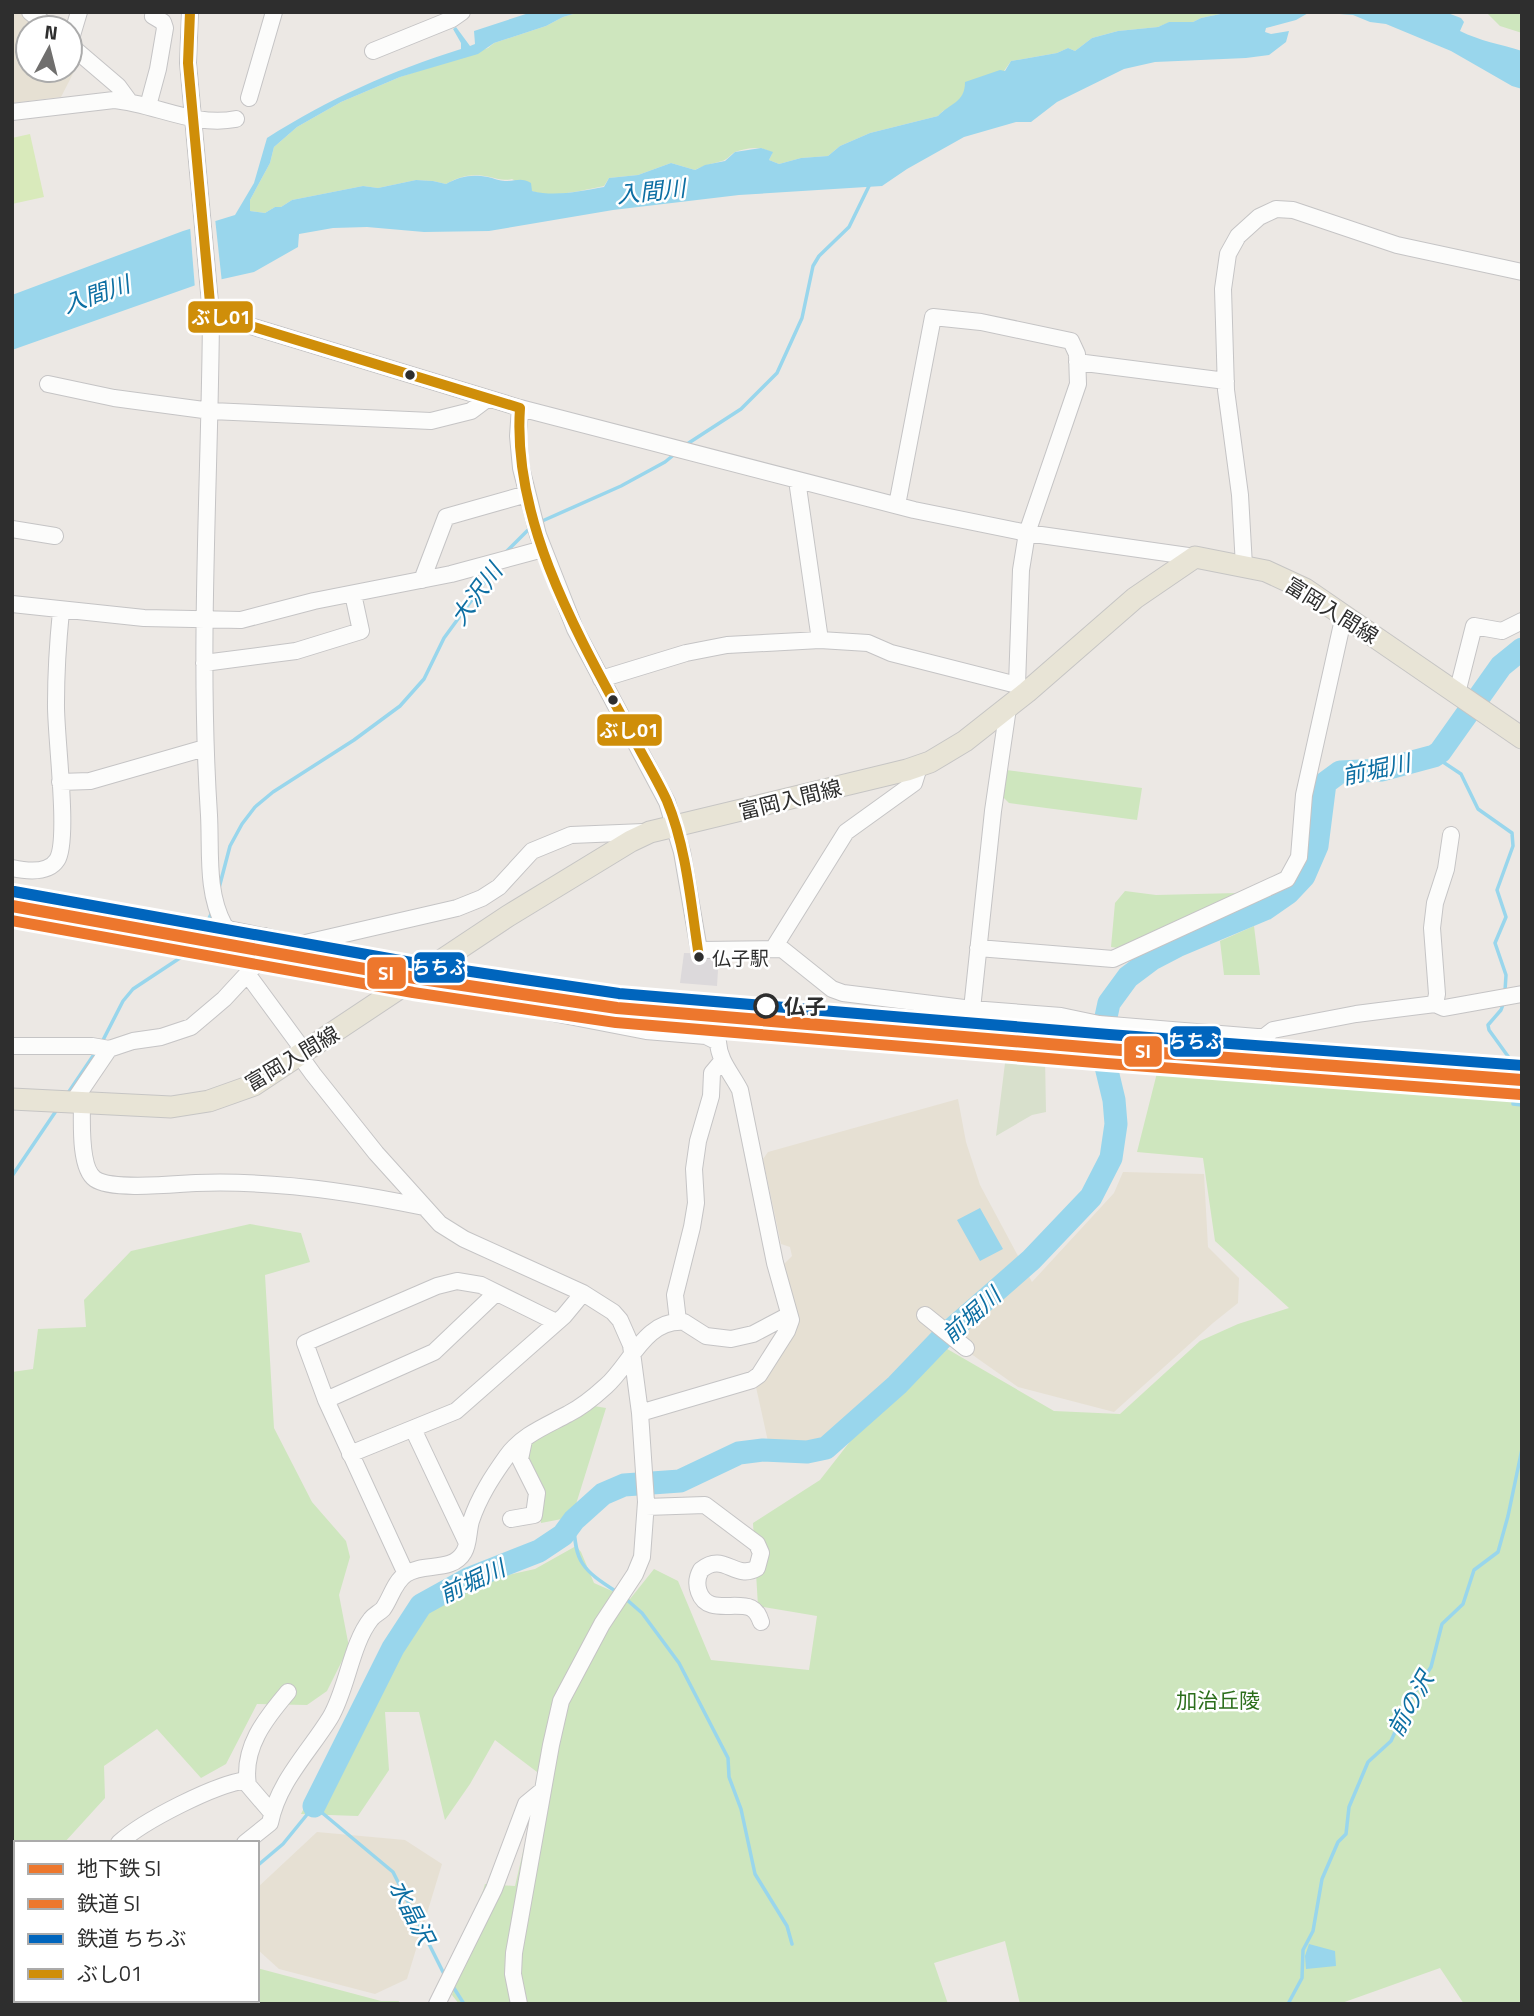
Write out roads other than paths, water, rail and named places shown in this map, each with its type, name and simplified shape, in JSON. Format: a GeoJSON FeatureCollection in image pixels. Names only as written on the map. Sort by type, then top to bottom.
{"type":"FeatureCollection","features":[{"type":"Feature","properties":{"kind":"main road","name":"富岡入間線"},"geometry":{"type":"LineString","coordinates":[[12,1099],[171,1107],[209,1101],[254,1085],[508,916],[631,841],[650,832],[919,767],[965,741],[1008,708],[1022,689],[1135,598],[1195,557],[1266,571],[1305,589],[1522,738]]}},
{"type":"Feature","properties":{"kind":"street"},"geometry":{"type":"LineString","coordinates":[[148,106],[165,28],[163,22],[153,16],[154,12]]}},
{"type":"Feature","properties":{"kind":"street"},"geometry":{"type":"LineString","coordinates":[[190,12],[188,46],[211,307],[211,411],[203,620],[205,748],[212,893],[220,918],[228,929],[301,944],[457,908],[482,898],[499,887],[532,852],[571,835],[650,832]]}},
{"type":"Feature","properties":{"kind":"street"},"geometry":{"type":"LineString","coordinates":[[249,98],[280,13]]}},
{"type":"Feature","properties":{"kind":"street"},"geometry":{"type":"LineString","coordinates":[[373,51],[454,15]]}},
{"type":"Feature","properties":{"kind":"street"},"geometry":{"type":"LineString","coordinates":[[84,56],[118,86],[129,101]]}},
{"type":"Feature","properties":{"kind":"street"},"geometry":{"type":"LineString","coordinates":[[12,112],[94,101],[129,101],[194,123],[236,120]]}},
{"type":"Feature","properties":{"kind":"street"},"geometry":{"type":"LineString","coordinates":[[1244,566],[1240,495],[1226,381],[1223,289],[1228,254],[1238,236],[1259,217],[1276,209],[1293,210],[1397,245],[1522,272]]}},
{"type":"Feature","properties":{"kind":"street"},"geometry":{"type":"LineString","coordinates":[[211,307],[487,399],[897,506],[1027,533],[1195,557]]}},
{"type":"Feature","properties":{"kind":"street"},"geometry":{"type":"LineString","coordinates":[[601,679],[685,653],[727,645],[820,640],[868,643],[891,653],[1022,689],[1021,570],[1027,533],[1077,384],[1077,354],[1071,341],[981,321],[933,317],[897,506]]}},
{"type":"Feature","properties":{"kind":"street"},"geometry":{"type":"LineString","coordinates":[[1077,362],[1226,381]]}},
{"type":"Feature","properties":{"kind":"street"},"geometry":{"type":"LineString","coordinates":[[48,384],[114,398],[211,411],[431,421],[471,411],[487,399]]}},
{"type":"Feature","properties":{"kind":"street"},"geometry":{"type":"LineString","coordinates":[[520,408],[518,444],[531,512],[540,542],[566,609],[656,778],[675,826],[699,950],[782,949],[832,989],[842,993],[972,1009],[1061,1016],[1105,1025],[1264,1037],[1273,1030],[1321,1021],[1435,1003],[1444,1008],[1510,997]]}},
{"type":"Feature","properties":{"kind":"street"},"geometry":{"type":"LineString","coordinates":[[797,480],[820,640]]}},
{"type":"Feature","properties":{"kind":"street"},"geometry":{"type":"LineString","coordinates":[[422,580],[446,517],[527,494]]}},
{"type":"Feature","properties":{"kind":"street"},"geometry":{"type":"LineString","coordinates":[[12,529],[55,536]]}},
{"type":"Feature","properties":{"kind":"street"},"geometry":{"type":"LineString","coordinates":[[12,604],[61,611],[203,620],[256,618],[314,601],[422,580],[540,542]]}},
{"type":"Feature","properties":{"kind":"street"},"geometry":{"type":"LineString","coordinates":[[204,663],[296,651],[361,631],[353,594]]}},
{"type":"Feature","properties":{"kind":"street"},"geometry":{"type":"LineString","coordinates":[[12,869],[43,870],[58,859],[62,837],[61,782],[55,705],[61,611]]}},
{"type":"Feature","properties":{"kind":"street"},"geometry":{"type":"LineString","coordinates":[[978,948],[1113,959],[1287,879],[1299,857],[1304,794],[1344,615]]}},
{"type":"Feature","properties":{"kind":"street"},"geometry":{"type":"LineString","coordinates":[[1468,700],[1475,626],[1503,631],[1522,621]]}},
{"type":"Feature","properties":{"kind":"street"},"geometry":{"type":"LineString","coordinates":[[972,1009],[1008,708]]}},
{"type":"Feature","properties":{"kind":"street"},"geometry":{"type":"LineString","coordinates":[[61,782],[90,781],[205,748]]}},
{"type":"Feature","properties":{"kind":"street"},"geometry":{"type":"LineString","coordinates":[[773,950],[846,832],[914,783],[919,767]]}},
{"type":"Feature","properties":{"kind":"street"},"geometry":{"type":"LineString","coordinates":[[1435,1003],[1437,993],[1432,928],[1434,903],[1446,869],[1451,835]]}},
{"type":"Feature","properties":{"kind":"street"},"geometry":{"type":"LineString","coordinates":[[12,1046],[104,1048],[161,1037],[191,1027],[261,960],[265,936]]}},
{"type":"Feature","properties":{"kind":"street"},"geometry":{"type":"LineString","coordinates":[[248,975],[298,1042],[300,1056],[376,1153],[440,1224],[464,1239],[583,1293],[614,1312],[625,1330],[632,1354],[644,1460],[646,1504],[642,1557],[635,1574],[602,1624],[561,1701],[514,1953],[513,1974],[519,2004]]}},
{"type":"Feature","properties":{"kind":"street"},"geometry":{"type":"LineString","coordinates":[[402,988],[502,1003],[646,1031],[706,1036],[718,1042],[719,1056],[740,1090],[775,1263],[791,1320],[760,1375],[752,1380],[640,1413]]}},
{"type":"Feature","properties":{"kind":"street"},"geometry":{"type":"LineString","coordinates":[[104,1048],[70,1102],[89,1173],[99,1181],[148,1187],[230,1182],[329,1189],[424,1207]]}},
{"type":"Feature","properties":{"kind":"street"},"geometry":{"type":"LineString","coordinates":[[678,1321],[675,1295],[696,1202],[696,1153],[711,1096],[712,1073],[722,1061]]}},
{"type":"Feature","properties":{"kind":"street"},"geometry":{"type":"LineString","coordinates":[[406,1574],[349,1454],[304,1343],[438,1286],[457,1282],[481,1285],[556,1322]]}},
{"type":"Feature","properties":{"kind":"street"},"geometry":{"type":"LineString","coordinates":[[326,1400],[434,1352],[496,1293]]}},
{"type":"Feature","properties":{"kind":"street"},"geometry":{"type":"LineString","coordinates":[[349,1454],[456,1412],[556,1322],[583,1293]]}},
{"type":"Feature","properties":{"kind":"street"},"geometry":{"type":"LineString","coordinates":[[248,1841],[270,1823],[290,1774],[332,1715],[371,1618],[382,1610],[395,1586],[406,1574],[421,1568],[453,1563],[464,1552],[470,1524],[486,1487],[509,1453],[542,1426],[589,1401],[612,1380],[655,1330],[664,1324],[678,1321],[691,1324],[706,1336],[730,1339],[753,1334],[789,1315]]}},
{"type":"Feature","properties":{"kind":"street"},"geometry":{"type":"LineString","coordinates":[[925,1315],[966,1348]]}},
{"type":"Feature","properties":{"kind":"street"},"geometry":{"type":"LineString","coordinates":[[413,1429],[467,1543]]}},
{"type":"Feature","properties":{"kind":"street"},"geometry":{"type":"LineString","coordinates":[[511,1519],[534,1515],[537,1493],[520,1459],[524,1440]]}},
{"type":"Feature","properties":{"kind":"street"},"geometry":{"type":"LineString","coordinates":[[646,1504],[705,1505],[757,1544],[761,1553],[757,1568],[740,1572],[720,1563],[711,1564],[701,1570],[697,1582],[700,1595],[709,1603],[753,1609],[761,1622]]}},
{"type":"Feature","properties":{"kind":"street"},"geometry":{"type":"LineString","coordinates":[[272,1814],[248,1785],[249,1756],[258,1730],[288,1692]]}},
{"type":"Feature","properties":{"kind":"street"},"geometry":{"type":"LineString","coordinates":[[137,1837],[196,1799],[247,1780]]}},
{"type":"Feature","properties":{"kind":"street"},"geometry":{"type":"LineString","coordinates":[[437,2004],[494,1889],[526,1804],[543,1790]]}},
{"type":"Feature","properties":{"kind":"water","name":"入間川"},"geometry":{"type":"Polygon","coordinates":[[[532,12],[580,12],[494,43],[478,54],[400,77],[341,102],[297,127],[274,147],[270,163],[250,200],[250,211],[265,213],[292,200],[363,186],[378,188],[416,180],[446,184],[461,177],[477,176],[503,181],[528,181],[532,191],[541,193],[577,192],[604,187],[609,178],[638,175],[671,163],[695,170],[725,161],[735,152],[761,148],[773,152],[769,160],[779,164],[801,158],[828,156],[840,146],[870,133],[938,116],[960,99],[965,82],[1000,70],[1005,71],[1011,61],[1057,53],[1068,48],[1075,51],[1092,38],[1118,31],[1158,27],[1169,22],[1193,22],[1230,12],[1310,12],[1296,20],[1266,28],[1265,32],[1271,34],[1289,31],[1286,42],[1269,55],[1155,62],[1124,69],[1057,102],[1031,122],[1016,122],[964,137],[882,186],[739,195],[613,210],[489,231],[424,232],[367,227],[333,228],[299,234],[298,247],[254,272],[196,285],[12,350],[12,295],[183,231],[235,215],[254,183],[267,138],[361,87],[461,49],[461,43],[453,29],[456,27],[470,46],[475,44],[474,31],[532,12]]]}},
{"type":"Feature","properties":{"kind":"water"},"geometry":{"type":"Polygon","coordinates":[[[1313,12],[1445,12],[1461,18],[1464,22],[1460,31],[1522,51],[1522,89],[1451,51],[1386,24],[1370,22],[1353,15],[1313,12]]]}},
{"type":"Feature","properties":{"kind":"water"},"geometry":{"type":"Polygon","coordinates":[[[980,1208],[1003,1249],[980,1261],[957,1220],[980,1208]]]}},
{"type":"Feature","properties":{"kind":"water"},"geometry":{"type":"Polygon","coordinates":[[[1309,1944],[1335,1951],[1336,1966],[1306,1969],[1305,1956],[1309,1944]]]}},
{"type":"Feature","properties":{"kind":"waterway","name":"大沢川"},"geometry":{"type":"LineString","coordinates":[[684,446],[741,409],[777,373],[802,318],[813,266],[819,256],[849,227],[869,186]]}},
{"type":"Feature","properties":{"kind":"waterway","name":"大沢川"},"geometry":{"type":"LineString","coordinates":[[540,522],[621,486],[676,453]]}},
{"type":"Feature","properties":{"kind":"waterway","name":"大沢川"},"geometry":{"type":"LineString","coordinates":[[506,552],[530,528]]}},
{"type":"Feature","properties":{"kind":"waterway","name":"大沢川"},"geometry":{"type":"LineString","coordinates":[[219,888],[230,846],[255,807],[400,706],[424,679],[444,638],[496,567]]}},
{"type":"Feature","properties":{"kind":"waterway","name":"前堀川"},"geometry":{"type":"LineString","coordinates":[[314,1806],[393,1648],[421,1605],[468,1579],[539,1551],[563,1535],[574,1520],[603,1494],[624,1485],[680,1481],[739,1453],[763,1450],[807,1452],[826,1448],[897,1385],[943,1337],[1031,1260],[1091,1197],[1111,1158],[1116,1124],[1114,1100],[1103,1054],[1106,1017],[1109,1003],[1128,977],[1152,959],[1265,909],[1288,893],[1304,876],[1317,846],[1325,783],[1340,772],[1382,770],[1440,752],[1501,666],[1522,649]]}},
{"type":"Feature","properties":{"kind":"waterway","name":"前の沢"},"geometry":{"type":"LineString","coordinates":[[1434,756],[1461,774],[1478,809],[1512,833],[1513,846],[1497,890],[1506,917],[1495,943],[1506,975],[1505,991]]}},
{"type":"Feature","properties":{"kind":"waterway","name":"大沢川"},"geometry":{"type":"LineString","coordinates":[[101,1044],[123,1001],[133,989],[195,948],[212,912]]}},
{"type":"Feature","properties":{"kind":"waterway","name":"前の沢"},"geometry":{"type":"LineString","coordinates":[[1504,1002],[1501,1010],[1488,1025],[1515,1066],[1513,1104],[1522,1105]]}},
{"type":"Feature","properties":{"kind":"waterway"},"geometry":{"type":"LineString","coordinates":[[68,1093],[95,1053]]}},
{"type":"Feature","properties":{"kind":"waterway"},"geometry":{"type":"LineString","coordinates":[[12,1176],[58,1108]]}},
{"type":"Feature","properties":{"kind":"waterway","name":"前の沢"},"geometry":{"type":"LineString","coordinates":[[1288,2004],[1302,1978],[1303,1950],[1313,1931],[1322,1879],[1338,1842],[1346,1834],[1349,1807],[1368,1762],[1391,1741],[1409,1701],[1431,1667],[1442,1624],[1463,1604],[1474,1570],[1498,1552],[1522,1449]]}},
{"type":"Feature","properties":{"kind":"waterway"},"geometry":{"type":"LineString","coordinates":[[574,1520],[576,1546],[583,1564],[596,1578],[617,1592]]}},
{"type":"Feature","properties":{"kind":"waterway"},"geometry":{"type":"LineString","coordinates":[[626,1599],[642,1613],[679,1663],[728,1758],[729,1777],[741,1809],[755,1874],[787,1926],[792,1944]]}},
{"type":"Feature","properties":{"kind":"waterway","name":"水晶沢"},"geometry":{"type":"LineString","coordinates":[[259,1864],[283,1844],[314,1806],[393,1872],[445,1976]]}},
{"type":"Feature","properties":{"kind":"waterway","name":"水晶沢"},"geometry":{"type":"LineString","coordinates":[[452,1985],[464,2004]]}},
{"type":"Feature","properties":{"kind":"waterway","name":"前堀川"},"geometry":{"type":"LineString","coordinates":[[17,2004],[20,2002]]}},
{"type":"Feature","properties":{"kind":"metro line","name":"SI"},"geometry":{"type":"LineString","coordinates":[[12,906],[415,978],[617,1008],[1522,1080]]}},
{"type":"Feature","properties":{"kind":"rail line","name":"ちちぶ"},"geometry":{"type":"LineString","coordinates":[[14,892],[417,964],[619,994],[1522,1066]]}},
{"type":"Feature","properties":{"kind":"rail line","name":"SI"},"geometry":{"type":"LineString","coordinates":[[12,920],[413,992],[616,1022],[1521,1094]]}},
{"type":"Feature","properties":{"kind":"place","name":"仏子駅"},"geometry":{"type":"Point","coordinates":[699,957]}},
{"type":"Feature","properties":{"kind":"place","name":"仏子"},"geometry":{"type":"Point","coordinates":[766,1006]}},
{"type":"Feature","properties":{"kind":"park label","name":"加治丘陵"},"geometry":{"type":"Point","coordinates":[1218,1700]}}]}
